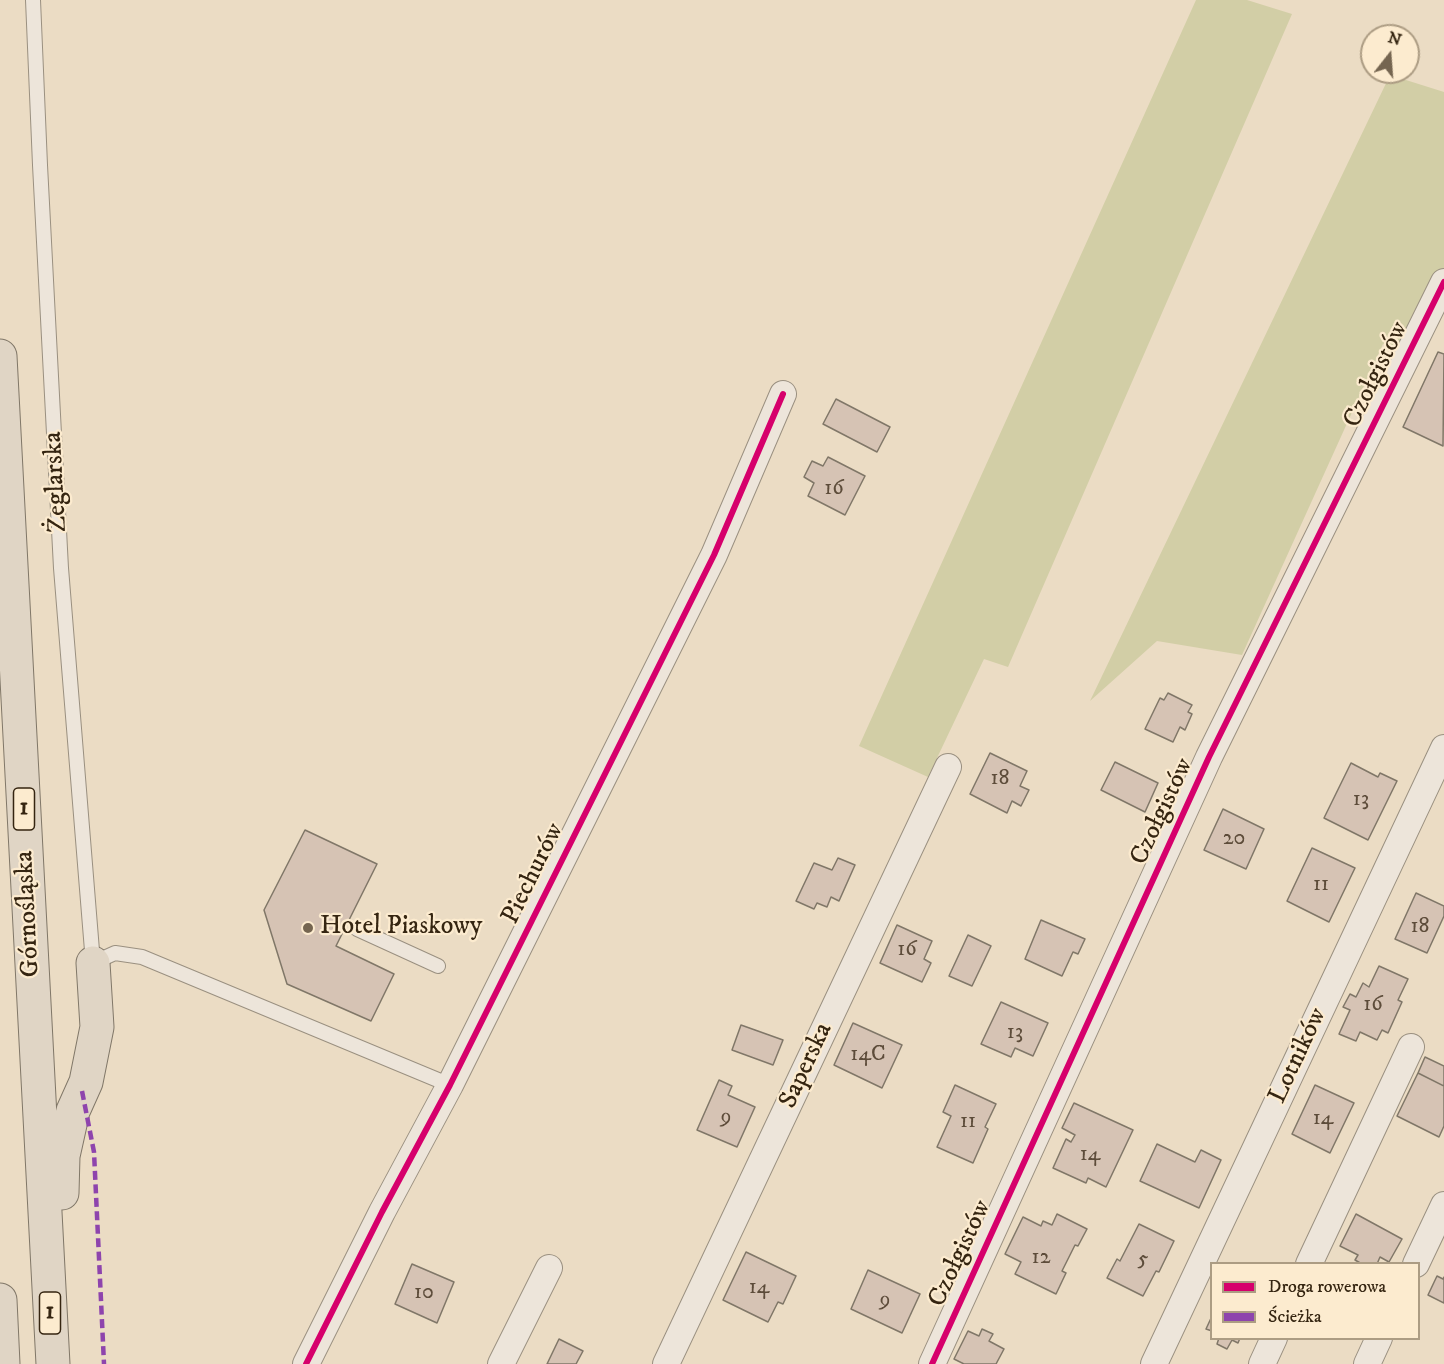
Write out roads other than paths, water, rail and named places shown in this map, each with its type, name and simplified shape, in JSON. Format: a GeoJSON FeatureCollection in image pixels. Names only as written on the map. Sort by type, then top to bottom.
{"type":"FeatureCollection","features":[{"type":"Feature","properties":{"kind":"main road","name":"Górnośląska"},"geometry":{"type":"LineString","coordinates":[[0,356],[53,1364]]}},
{"type":"Feature","properties":{"kind":"main road"},"geometry":{"type":"LineString","coordinates":[[48,1262],[63,1189],[63,1156],[74,1111],[86,1082],[97,1027],[93,963]]}},
{"type":"Feature","properties":{"kind":"main road","name":"1"},"geometry":{"type":"LineString","coordinates":[[0,1300],[3,1364]]}},
{"type":"Feature","properties":{"kind":"street","name":"Czołgistów"},"geometry":{"type":"LineString","coordinates":[[932,1364],[1209,757],[1444,282]]}},
{"type":"Feature","properties":{"kind":"street","name":"Piechurów"},"geometry":{"type":"LineString","coordinates":[[306,1364],[382,1212],[450,1085],[714,555],[783,394]]}},
{"type":"Feature","properties":{"kind":"street","name":"Lotników"},"geometry":{"type":"LineString","coordinates":[[1154,1364],[1444,748]]}},
{"type":"Feature","properties":{"kind":"street","name":"Saperska"},"geometry":{"type":"LineString","coordinates":[[666,1364],[948,767]]}},
{"type":"Feature","properties":{"kind":"street"},"geometry":{"type":"LineString","coordinates":[[1309,1262],[1411,1047]]}},
{"type":"Feature","properties":{"kind":"street"},"geometry":{"type":"LineString","coordinates":[[1416,1262],[1444,1205]]}},
{"type":"Feature","properties":{"kind":"street"},"geometry":{"type":"LineString","coordinates":[[501,1364],[549,1268]]}},
{"type":"Feature","properties":{"kind":"street"},"geometry":{"type":"LineString","coordinates":[[1262,1364],[1273,1340]]}},
{"type":"Feature","properties":{"kind":"street"},"geometry":{"type":"LineString","coordinates":[[1367,1364],[1378,1340]]}},
{"type":"Feature","properties":{"kind":"lane","name":"Żeglarska"},"geometry":{"type":"LineString","coordinates":[[33,0],[62,568],[93,963]]}},
{"type":"Feature","properties":{"kind":"lane"},"geometry":{"type":"LineString","coordinates":[[357,929],[438,966]]}},
{"type":"Feature","properties":{"kind":"lane"},"geometry":{"type":"LineString","coordinates":[[93,963],[115,953],[142,957],[450,1085]]}},
{"type":"Feature","properties":{"kind":"place","name":"Hotel Piaskowy"},"geometry":{"type":"Point","coordinates":[308,928]}}]}
